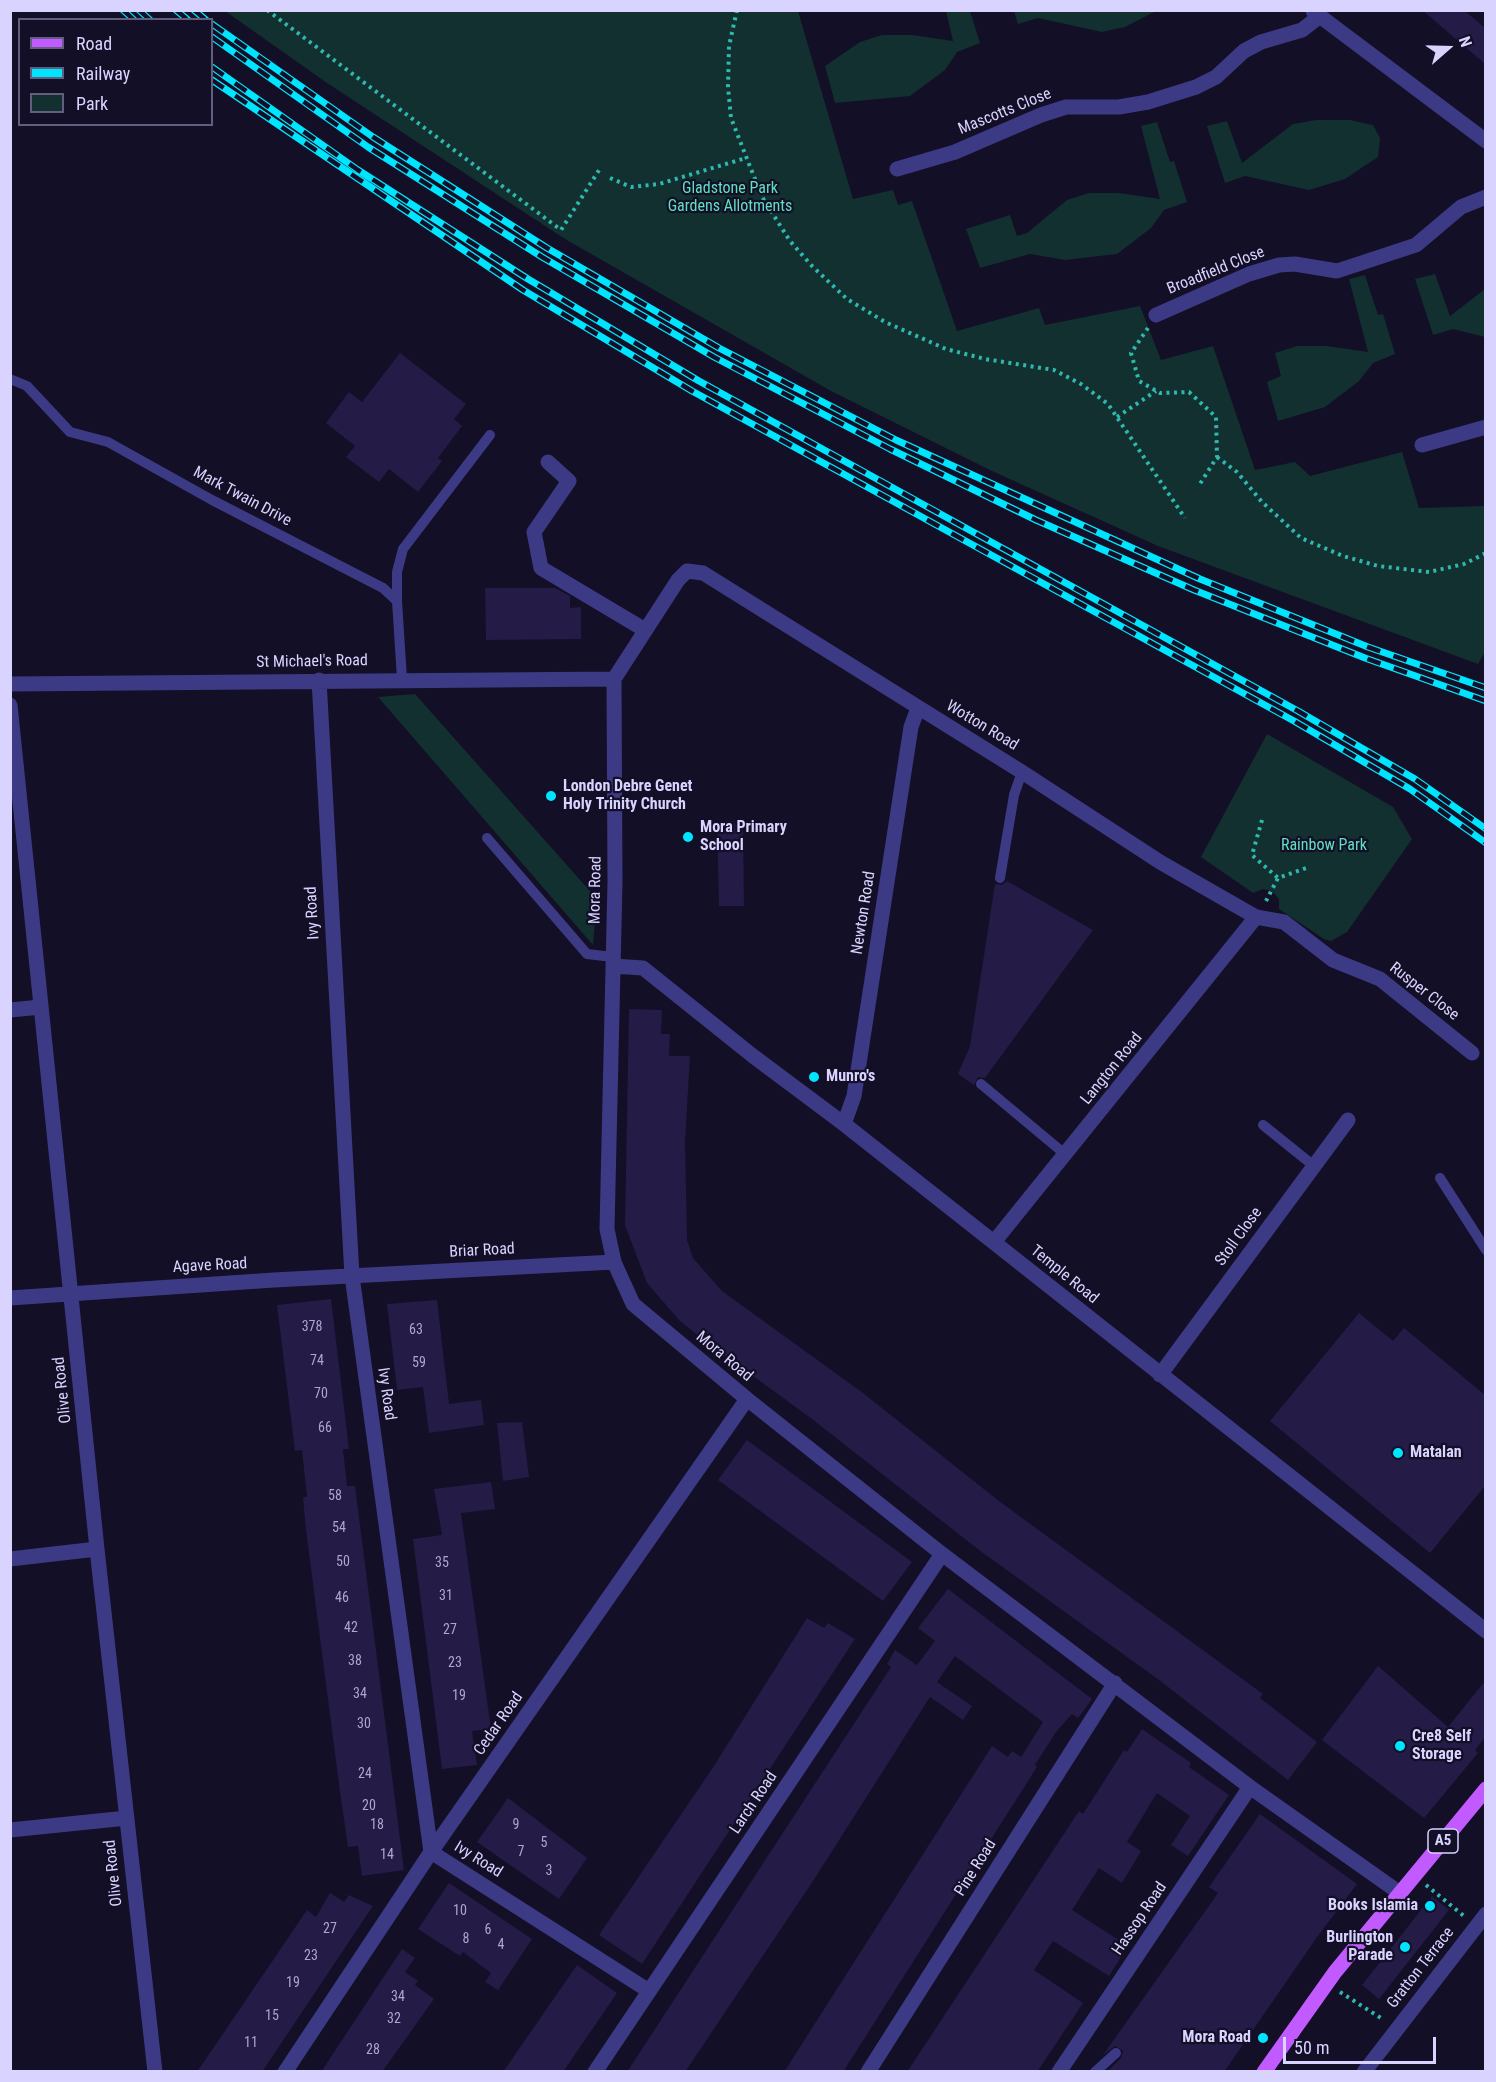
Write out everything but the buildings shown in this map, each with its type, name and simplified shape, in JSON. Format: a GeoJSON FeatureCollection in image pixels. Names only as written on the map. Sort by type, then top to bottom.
{"type":"FeatureCollection","features":[{"type":"Feature","properties":{"kind":"main road","name":"A5"},"geometry":{"type":"LineString","coordinates":[[1264,2072],[1326,1983],[1485,1789]]}},
{"type":"Feature","properties":{"kind":"street"},"geometry":{"type":"LineString","coordinates":[[1316,13],[1485,141]]}},
{"type":"Feature","properties":{"kind":"street","name":"Mascotts Close"},"geometry":{"type":"LineString","coordinates":[[897,169],[955,152],[1021,123],[1066,107],[1119,107],[1148,102],[1196,87],[1216,77],[1244,51],[1261,42],[1302,30],[1316,13]]}},
{"type":"Feature","properties":{"kind":"street","name":"Broadfield Close"},"geometry":{"type":"LineString","coordinates":[[1156,315],[1249,274],[1279,265],[1295,264],[1337,271],[1416,245],[1461,207],[1485,197]]}},
{"type":"Feature","properties":{"kind":"street"},"geometry":{"type":"LineString","coordinates":[[1422,445],[1485,427]]}},
{"type":"Feature","properties":{"kind":"street"},"geometry":{"type":"LineString","coordinates":[[548,462],[569,482],[534,532],[541,568],[645,630],[614,679]]}},
{"type":"Feature","properties":{"kind":"street","name":"Wotton Road"},"geometry":{"type":"LineString","coordinates":[[645,630],[687,571],[702,573],[1022,772],[1160,862],[1256,917]]}},
{"type":"Feature","properties":{"kind":"street","name":"St Michael's Road"},"geometry":{"type":"LineString","coordinates":[[10,684],[614,679]]}},
{"type":"Feature","properties":{"kind":"street","name":"Mora Road"},"geometry":{"type":"LineString","coordinates":[[614,679],[613,961],[607,1229],[614,1262],[633,1304],[747,1400],[942,1554],[1250,1787],[1400,1893]]}},
{"type":"Feature","properties":{"kind":"street","name":"Ivy Road"},"geometry":{"type":"LineString","coordinates":[[319,680],[352,1276],[432,1852],[649,1991]]}},
{"type":"Feature","properties":{"kind":"street","name":"Olive Road"},"geometry":{"type":"LineString","coordinates":[[10,705],[97,1549],[155,2072]]}},
{"type":"Feature","properties":{"kind":"street","name":"Newton Road"},"geometry":{"type":"LineString","coordinates":[[844,1124],[854,1096],[911,727],[918,708]]}},
{"type":"Feature","properties":{"kind":"street","name":"Rusper Close"},"geometry":{"type":"LineString","coordinates":[[1256,917],[1284,922],[1333,960],[1380,978],[1472,1053]]}},
{"type":"Feature","properties":{"kind":"street","name":"Langton Road"},"geometry":{"type":"LineString","coordinates":[[994,1242],[1256,917]]}},
{"type":"Feature","properties":{"kind":"street","name":"Temple Road"},"geometry":{"type":"LineString","coordinates":[[613,961],[643,968],[994,1242],[1485,1631]]}},
{"type":"Feature","properties":{"kind":"street"},"geometry":{"type":"LineString","coordinates":[[10,1010],[40,1007]]}},
{"type":"Feature","properties":{"kind":"street","name":"Stoll Close"},"geometry":{"type":"LineString","coordinates":[[1160,1375],[1348,1120]]}},
{"type":"Feature","properties":{"kind":"street","name":"Briar Road"},"geometry":{"type":"LineString","coordinates":[[352,1276],[614,1262]]}},
{"type":"Feature","properties":{"kind":"street","name":"Agave Road"},"geometry":{"type":"LineString","coordinates":[[10,1298],[352,1276]]}},
{"type":"Feature","properties":{"kind":"street","name":"Cedar Road"},"geometry":{"type":"LineString","coordinates":[[285,2072],[432,1852],[747,1400]]}},
{"type":"Feature","properties":{"kind":"street"},"geometry":{"type":"LineString","coordinates":[[10,1559],[97,1549]]}},
{"type":"Feature","properties":{"kind":"street","name":"Larch Road"},"geometry":{"type":"LineString","coordinates":[[595,2072],[942,1554]]}},
{"type":"Feature","properties":{"kind":"street","name":"Pine Road"},"geometry":{"type":"LineString","coordinates":[[868,2072],[1115,1683]]}},
{"type":"Feature","properties":{"kind":"street","name":"Hassop Road"},"geometry":{"type":"LineString","coordinates":[[1059,2072],[1250,1787]]}},
{"type":"Feature","properties":{"kind":"street"},"geometry":{"type":"LineString","coordinates":[[10,1830],[127,1818]]}},
{"type":"Feature","properties":{"kind":"street","name":"Gratton Terrace"},"geometry":{"type":"LineString","coordinates":[[1364,2072],[1481,1920]]}},
{"type":"Feature","properties":{"kind":"lane","name":"Mark Twain Drive"},"geometry":{"type":"LineString","coordinates":[[10,379],[27,386],[70,432],[108,442],[212,500],[382,588],[397,601]]}},
{"type":"Feature","properties":{"kind":"lane"},"geometry":{"type":"LineString","coordinates":[[402,679],[397,572],[404,549],[490,435]]}},
{"type":"Feature","properties":{"kind":"lane"},"geometry":{"type":"LineString","coordinates":[[1000,878],[1014,795],[1022,772]]}},
{"type":"Feature","properties":{"kind":"lane"},"geometry":{"type":"LineString","coordinates":[[487,838],[587,954],[613,961]]}},
{"type":"Feature","properties":{"kind":"lane"},"geometry":{"type":"LineString","coordinates":[[981,1084],[1066,1155]]}},
{"type":"Feature","properties":{"kind":"lane"},"geometry":{"type":"LineString","coordinates":[[1263,1125],[1314,1166]]}},
{"type":"Feature","properties":{"kind":"lane"},"geometry":{"type":"LineString","coordinates":[[1440,1178],[1485,1250]]}},
{"type":"Feature","properties":{"kind":"lane"},"geometry":{"type":"LineString","coordinates":[[1095,2072],[1116,2053]]}},
{"type":"Feature","properties":{"kind":"path"},"geometry":{"type":"LineString","coordinates":[[267,10],[561,230],[601,166]]}},
{"type":"Feature","properties":{"kind":"path"},"geometry":{"type":"LineString","coordinates":[[737,10],[729,46],[728,87],[732,118],[762,197],[790,241],[812,266],[847,299],[885,322],[946,349],[985,359],[1053,370],[1081,384],[1108,404],[1185,518]]}},
{"type":"Feature","properties":{"kind":"path"},"geometry":{"type":"LineString","coordinates":[[610,178],[631,188],[659,184],[746,158]]}},
{"type":"Feature","properties":{"kind":"path"},"geometry":{"type":"LineString","coordinates":[[1156,315],[1131,353],[1139,381],[1156,391],[1189,392],[1216,417],[1217,457],[1198,486]]}},
{"type":"Feature","properties":{"kind":"path"},"geometry":{"type":"LineString","coordinates":[[1117,417],[1156,391]]}},
{"type":"Feature","properties":{"kind":"path"},"geometry":{"type":"LineString","coordinates":[[1217,457],[1237,472],[1262,502],[1301,537],[1344,556],[1378,566],[1429,572],[1464,564],[1485,553]]}},
{"type":"Feature","properties":{"kind":"path"},"geometry":{"type":"LineString","coordinates":[[1262,820],[1252,855],[1278,878]]}},
{"type":"Feature","properties":{"kind":"path"},"geometry":{"type":"LineString","coordinates":[[1256,917],[1278,878],[1309,867]]}},
{"type":"Feature","properties":{"kind":"path"},"geometry":{"type":"LineString","coordinates":[[1415,1875],[1481,1920]]}},
{"type":"Feature","properties":{"kind":"path"},"geometry":{"type":"LineString","coordinates":[[1326,1983],[1397,2028]]}},
{"type":"Feature","properties":{"kind":"green space"},"geometry":{"type":"Polygon","coordinates":[[[1014,10],[1156,11],[1125,27],[1102,32],[1038,18],[1018,24],[1014,10]]]}},
{"type":"Feature","properties":{"kind":"green space","name":"Gladstone Park Gardens Allotments"},"geometry":{"type":"Polygon","coordinates":[[[225,11],[798,11],[853,199],[893,190],[898,205],[912,201],[957,331],[1039,308],[1045,325],[1140,306],[1161,360],[1213,346],[1255,470],[1295,462],[1310,476],[1402,452],[1419,508],[1485,506],[1485,652],[1478,664],[1158,546],[992,471],[831,391],[565,239],[327,83],[225,11]]]}},
{"type":"Feature","properties":{"kind":"green space"},"geometry":{"type":"Polygon","coordinates":[[[946,11],[970,11],[980,43],[957,52],[945,70],[910,96],[835,103],[825,66],[860,42],[882,35],[912,35],[953,41],[946,11]]]}},
{"type":"Feature","properties":{"kind":"green space"},"geometry":{"type":"Polygon","coordinates":[[[1316,120],[1350,120],[1373,125],[1380,138],[1378,157],[1345,179],[1309,190],[1245,176],[1225,183],[1207,126],[1227,121],[1242,163],[1293,124],[1316,120]]]}},
{"type":"Feature","properties":{"kind":"green space"},"geometry":{"type":"Polygon","coordinates":[[[1157,122],[1170,162],[1174,161],[1187,202],[1164,210],[1151,228],[1117,254],[1065,260],[1030,254],[980,268],[966,229],[1010,215],[1017,236],[1027,233],[1067,200],[1089,193],[1119,193],[1160,199],[1141,126],[1157,122]]]}},
{"type":"Feature","properties":{"kind":"green space"},"geometry":{"type":"Polygon","coordinates":[[[1435,274],[1450,316],[1485,289],[1485,337],[1453,329],[1433,335],[1415,279],[1435,274]]]}},
{"type":"Feature","properties":{"kind":"green space"},"geometry":{"type":"Polygon","coordinates":[[[1365,275],[1378,315],[1383,314],[1395,354],[1373,363],[1359,381],[1325,407],[1278,421],[1267,382],[1281,376],[1275,353],[1297,346],[1327,346],[1368,352],[1349,279],[1365,275]]]}},
{"type":"Feature","properties":{"kind":"green space"},"geometry":{"type":"Polygon","coordinates":[[[415,694],[597,899],[593,945],[378,697],[415,694]]]}},
{"type":"Feature","properties":{"kind":"green space","name":"Rainbow Park"},"geometry":{"type":"Polygon","coordinates":[[[1267,734],[1393,807],[1412,839],[1347,932],[1331,941],[1324,939],[1279,909],[1279,899],[1272,891],[1263,889],[1253,893],[1201,857],[1267,734]]]}},
{"type":"Feature","properties":{"kind":"railway"},"geometry":{"type":"LineString","coordinates":[[123,10],[132,18]]}},
{"type":"Feature","properties":{"kind":"railway"},"geometry":{"type":"LineString","coordinates":[[139,10],[148,18]]}},
{"type":"Feature","properties":{"kind":"railway"},"geometry":{"type":"LineString","coordinates":[[176,10],[186,18]]}},
{"type":"Feature","properties":{"kind":"railway"},"geometry":{"type":"LineString","coordinates":[[194,10],[204,18]]}},
{"type":"Feature","properties":{"kind":"railway"},"geometry":{"type":"LineString","coordinates":[[213,25],[373,137],[547,248],[719,348],[896,440],[1200,579],[1368,647],[1486,688]]}},
{"type":"Feature","properties":{"kind":"railway"},"geometry":{"type":"LineString","coordinates":[[213,38],[368,147],[542,257],[714,357],[890,449],[1036,520],[1194,590],[1365,658],[1486,701]]}},
{"type":"Feature","properties":{"kind":"railway"},"geometry":{"type":"LineString","coordinates":[[213,68],[358,170],[528,279],[699,381],[1298,711],[1415,779],[1486,829]]}},
{"type":"Feature","properties":{"kind":"railway"},"geometry":{"type":"LineString","coordinates":[[213,81],[523,290],[692,391],[1294,721],[1410,789],[1486,843]]}},
{"type":"Feature","properties":{"kind":"place","name":"London Debre Genet Holy Trinity Church"},"geometry":{"type":"Point","coordinates":[551,796]}},
{"type":"Feature","properties":{"kind":"place","name":"Mora Primary School"},"geometry":{"type":"Point","coordinates":[688,837]}},
{"type":"Feature","properties":{"kind":"place","name":"Munro's"},"geometry":{"type":"Point","coordinates":[814,1077]}},
{"type":"Feature","properties":{"kind":"place","name":"Matalan"},"geometry":{"type":"Point","coordinates":[1398,1453]}},
{"type":"Feature","properties":{"kind":"place","name":"Cre8 Self Storage"},"geometry":{"type":"Point","coordinates":[1400,1746]}},
{"type":"Feature","properties":{"kind":"place","name":"Books Islamia"},"geometry":{"type":"Point","coordinates":[1430,1906]}},
{"type":"Feature","properties":{"kind":"place","name":"Burlington Parade"},"geometry":{"type":"Point","coordinates":[1405,1947]}},
{"type":"Feature","properties":{"kind":"place","name":"Mora Road"},"geometry":{"type":"Point","coordinates":[1263,2038]}}]}
